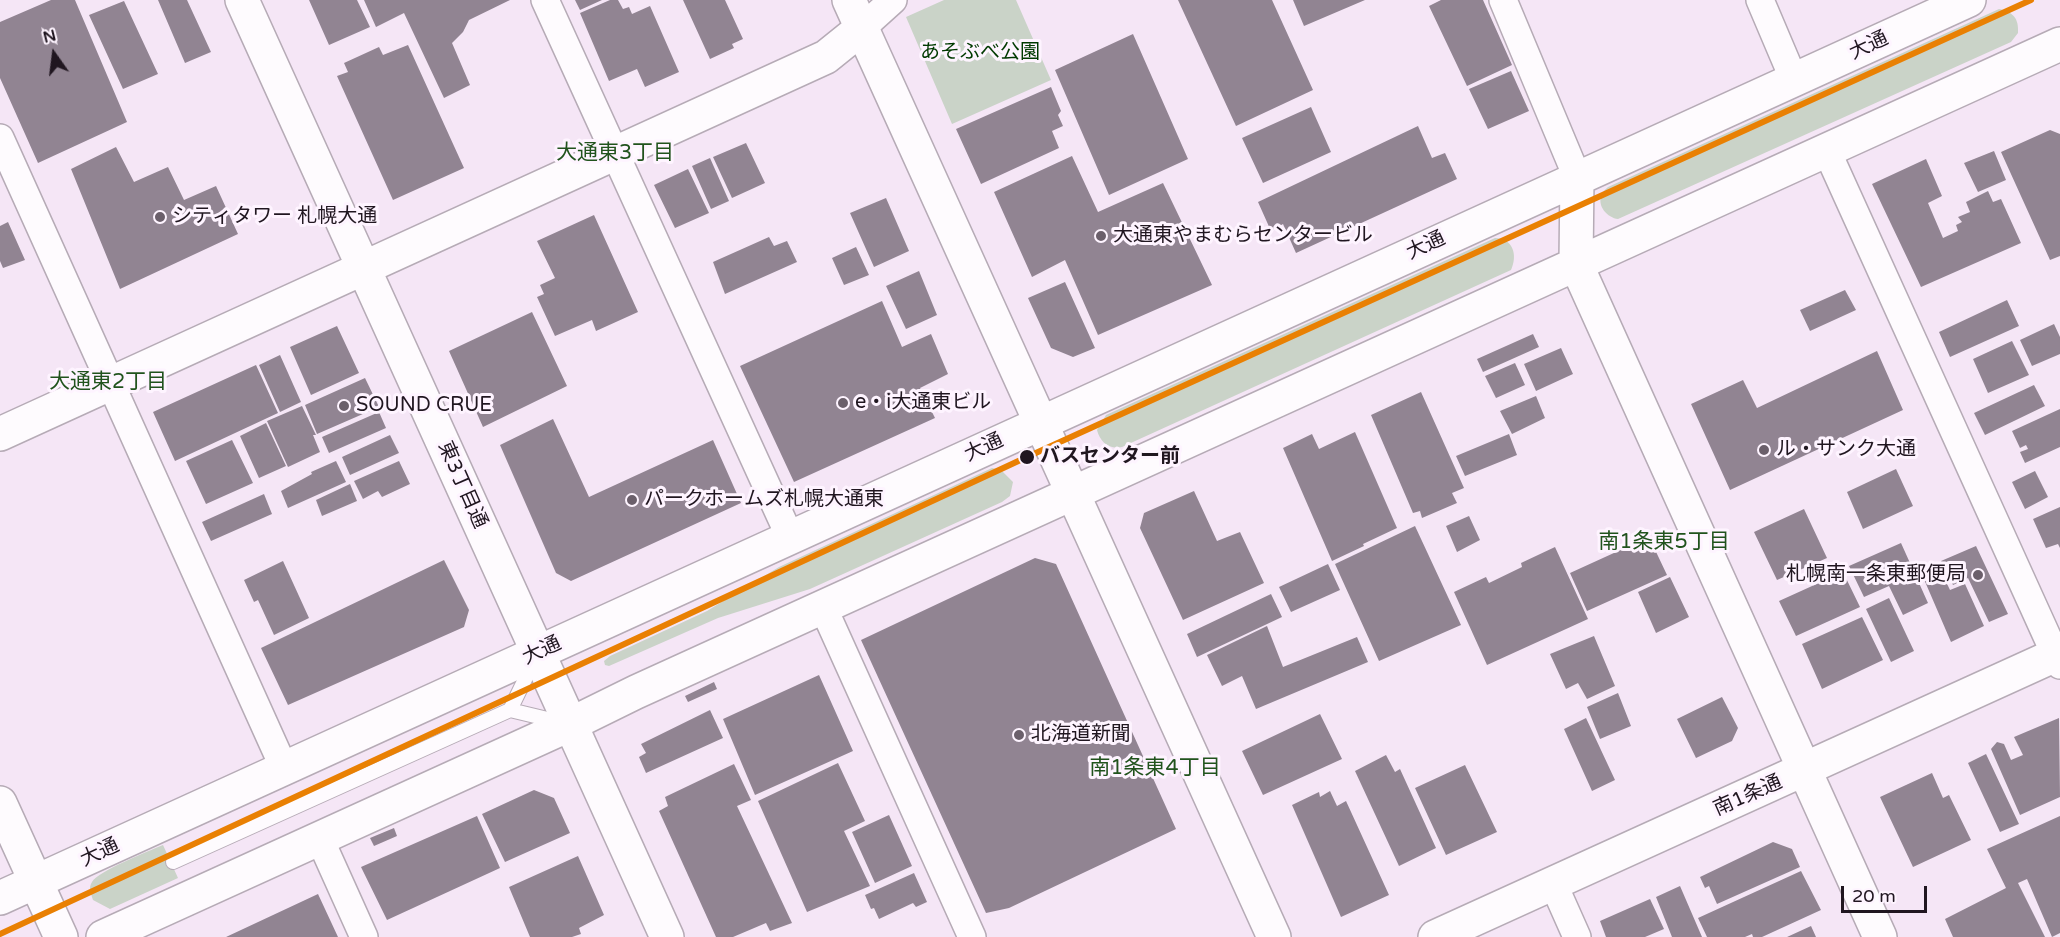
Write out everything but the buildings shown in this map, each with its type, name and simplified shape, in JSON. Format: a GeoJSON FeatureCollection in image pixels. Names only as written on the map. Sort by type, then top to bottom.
{"type":"FeatureCollection","features":[{"type":"Feature","properties":{"kind":"street","name":"東3丁目通"},"geometry":{"type":"LineString","coordinates":[[242,0],[667,937]]}},
{"type":"Feature","properties":{"kind":"street"},"geometry":{"type":"LineString","coordinates":[[545,0],[790,537]]}},
{"type":"Feature","properties":{"kind":"street"},"geometry":{"type":"LineString","coordinates":[[0,434],[826,57],[855,14],[893,0]]}},
{"type":"Feature","properties":{"kind":"street"},"geometry":{"type":"LineString","coordinates":[[1503,0],[1577,177],[1576,264],[1880,937]]}},
{"type":"Feature","properties":{"kind":"street"},"geometry":{"type":"LineString","coordinates":[[1760,0],[1794,80]]}},
{"type":"Feature","properties":{"kind":"street","name":"大通"},"geometry":{"type":"LineString","coordinates":[[0,898],[1969,0]]}},
{"type":"Feature","properties":{"kind":"street"},"geometry":{"type":"LineString","coordinates":[[855,14],[1274,937]]}},
{"type":"Feature","properties":{"kind":"street"},"geometry":{"type":"LineString","coordinates":[[104,937],[1073,492],[2060,44]]}},
{"type":"Feature","properties":{"kind":"street"},"geometry":{"type":"LineString","coordinates":[[0,138],[112,382],[284,768]]}},
{"type":"Feature","properties":{"kind":"street"},"geometry":{"type":"LineString","coordinates":[[1827,151],[2058,658]]}},
{"type":"Feature","properties":{"kind":"street"},"geometry":{"type":"LineString","coordinates":[[823,607],[972,937]]}},
{"type":"Feature","properties":{"kind":"street","name":"南1条通"},"geometry":{"type":"LineString","coordinates":[[1436,937],[2058,658]]}},
{"type":"Feature","properties":{"kind":"street"},"geometry":{"type":"LineString","coordinates":[[0,803],[61,937]]}},
{"type":"Feature","properties":{"kind":"street"},"geometry":{"type":"LineString","coordinates":[[319,837],[364,937]]}},
{"type":"Feature","properties":{"kind":"street"},"geometry":{"type":"LineString","coordinates":[[1553,883],[1577,937]]}},
{"type":"Feature","properties":{"kind":"lane"},"geometry":{"type":"LineString","coordinates":[[510,710],[538,653]]}},
{"type":"Feature","properties":{"kind":"lane"},"geometry":{"type":"LineString","coordinates":[[173,862],[510,710],[571,724]]}},
{"type":"Feature","properties":{"kind":"green space","name":"あそぶべ公園"},"geometry":{"type":"Polygon","coordinates":[[[944,0],[1016,0],[1051,80],[952,124],[906,17],[944,0]]]}},
{"type":"Feature","properties":{"kind":"green space"},"geometry":{"type":"Polygon","coordinates":[[[1999,9],[2008,12],[2016,20],[2018,33],[2011,42],[1618,219],[1604,211],[1601,198],[1608,187],[1999,9]]]}},
{"type":"Feature","properties":{"kind":"green space"},"geometry":{"type":"Polygon","coordinates":[[[1495,238],[1506,241],[1512,248],[1514,259],[1511,270],[1122,447],[1109,446],[1098,434],[1097,430],[1106,415],[1495,238]]]}},
{"type":"Feature","properties":{"kind":"green space"},"geometry":{"type":"Polygon","coordinates":[[[992,468],[1001,470],[1013,482],[1010,496],[1002,502],[810,589],[718,618],[609,666],[605,665],[604,661],[610,656],[707,611],[779,567],[992,468]]]}},
{"type":"Feature","properties":{"kind":"green space"},"geometry":{"type":"Polygon","coordinates":[[[163,845],[178,878],[110,909],[93,900],[90,886],[96,877],[163,845]]]}},
{"type":"Feature","properties":{"kind":"transit line"},"geometry":{"type":"LineString","coordinates":[[0,934],[1027,457],[2031,0]]}},
{"type":"Feature","properties":{"kind":"place","name":"シティタワー 札幌大通"},"geometry":{"type":"Point","coordinates":[160,217]}},
{"type":"Feature","properties":{"kind":"place","name":"大通東やまむらセンタービル"},"geometry":{"type":"Point","coordinates":[1101,236]}},
{"type":"Feature","properties":{"kind":"place","name":"e・i大通東ビル"},"geometry":{"type":"Point","coordinates":[843,403]}},
{"type":"Feature","properties":{"kind":"place","name":"SOUND CRUE"},"geometry":{"type":"Point","coordinates":[344,406]}},
{"type":"Feature","properties":{"kind":"place","name":"ル・サンク大通"},"geometry":{"type":"Point","coordinates":[1764,450]}},
{"type":"Feature","properties":{"kind":"place","name":"バスセンター前"},"geometry":{"type":"Point","coordinates":[1027,457]}},
{"type":"Feature","properties":{"kind":"place","name":"パークホームズ札幌大通東"},"geometry":{"type":"Point","coordinates":[632,500]}},
{"type":"Feature","properties":{"kind":"place","name":"札幌南一条東郵便局"},"geometry":{"type":"Point","coordinates":[1978,575]}},
{"type":"Feature","properties":{"kind":"place","name":"北海道新聞"},"geometry":{"type":"Point","coordinates":[1019,735]}},
{"type":"Feature","properties":{"kind":"district","name":"大通東3丁目"},"geometry":{"type":"Point","coordinates":[615,153]}},
{"type":"Feature","properties":{"kind":"district","name":"大通東2丁目"},"geometry":{"type":"Point","coordinates":[108,382]}},
{"type":"Feature","properties":{"kind":"district","name":"南1条東5丁目"},"geometry":{"type":"Point","coordinates":[1664,542]}},
{"type":"Feature","properties":{"kind":"district","name":"南1条東4丁目"},"geometry":{"type":"Point","coordinates":[1155,768]}}]}
